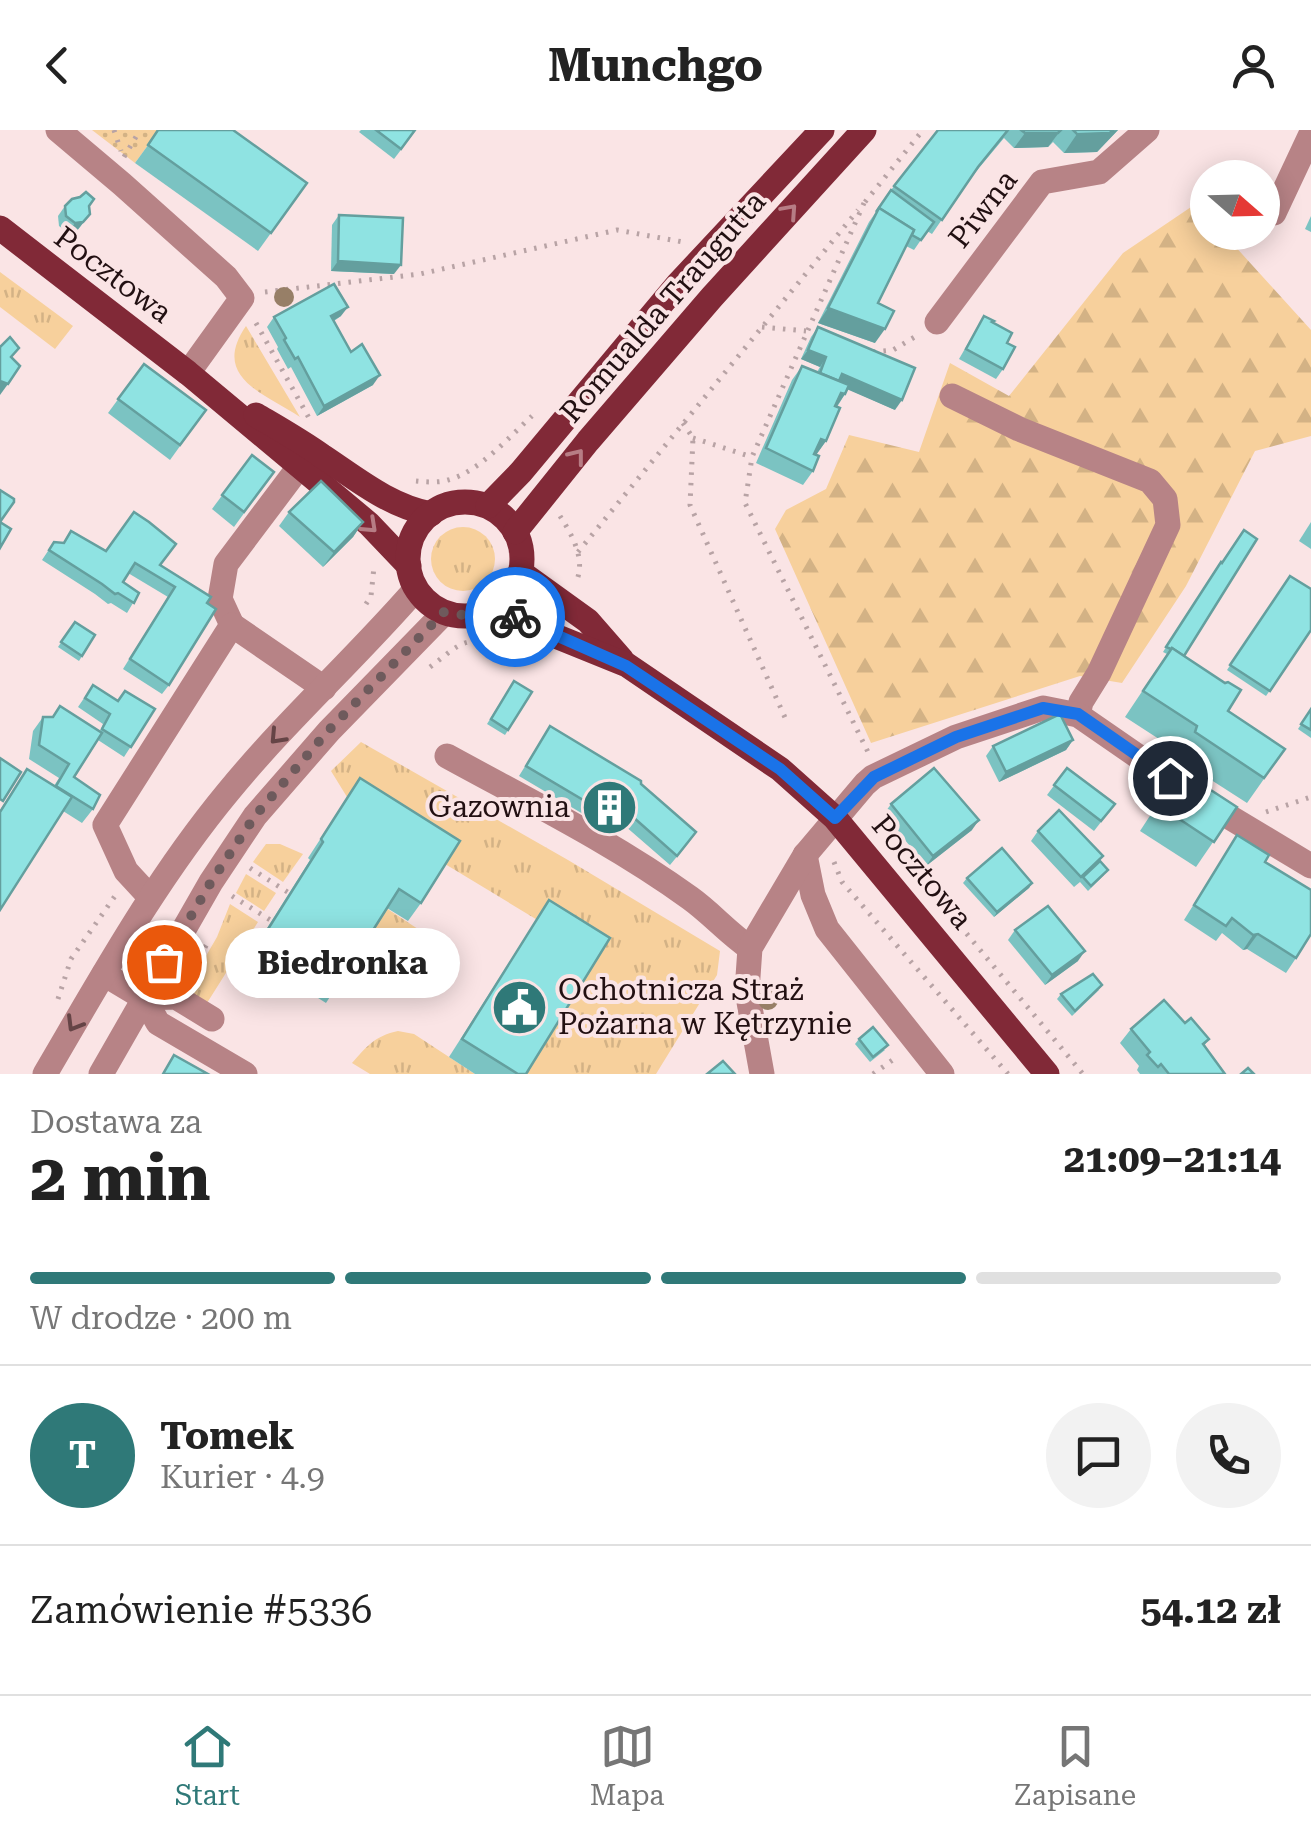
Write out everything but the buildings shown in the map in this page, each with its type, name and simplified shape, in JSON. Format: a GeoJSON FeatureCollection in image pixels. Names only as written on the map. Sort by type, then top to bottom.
{"type":"FeatureCollection","features":[{"type":"Feature","properties":{"kind":"main road","name":"Romualda Traugutta"},"geometry":{"type":"LineString","coordinates":[[488,506],[678,284],[822,130]]}},
{"type":"Feature","properties":{"kind":"main road","name":"Romualda Traugutta"},"geometry":{"type":"LineString","coordinates":[[515,532],[712,296],[864,130]]}},
{"type":"Feature","properties":{"kind":"main road","name":"Pocztowa"},"geometry":{"type":"LineString","coordinates":[[0,228],[188,373],[369,524],[412,578]]}},
{"type":"Feature","properties":{"kind":"main road","name":"Pocztowa"},"geometry":{"type":"LineString","coordinates":[[188,373],[312,448],[388,500],[431,514]]}},
{"type":"Feature","properties":{"kind":"main road"},"geometry":{"type":"LineString","coordinates":[[468,501],[488,506],[504,516],[515,532],[522,558],[511,592],[495,607],[479,614],[461,616],[428,604],[412,578],[412,545],[431,514],[446,504],[468,501]]}},
{"type":"Feature","properties":{"kind":"main road","name":"Pocztowa"},"geometry":{"type":"LineString","coordinates":[[520,572],[588,621],[626,666]]}},
{"type":"Feature","properties":{"kind":"main road","name":"Pocztowa"},"geometry":{"type":"LineString","coordinates":[[495,607],[626,666],[780,769],[835,818],[1047,1074]]}},
{"type":"Feature","properties":{"kind":"street"},"geometry":{"type":"LineString","coordinates":[[58,130],[123,171],[226,277],[253,295],[188,373]]}},
{"type":"Feature","properties":{"kind":"street","name":"Piwna"},"geometry":{"type":"LineString","coordinates":[[937,322],[1042,182],[1100,172],[1147,130]]}},
{"type":"Feature","properties":{"kind":"street"},"geometry":{"type":"LineString","coordinates":[[1280,200],[1311,134]]}},
{"type":"Feature","properties":{"kind":"street"},"geometry":{"type":"LineString","coordinates":[[952,396],[1019,428],[1150,480],[1166,498],[1168,525],[1078,714]]}},
{"type":"Feature","properties":{"kind":"street"},"geometry":{"type":"LineString","coordinates":[[299,467],[226,564],[220,599],[232,625],[324,688]]}},
{"type":"Feature","properties":{"kind":"street"},"geometry":{"type":"LineString","coordinates":[[45,1074],[150,897],[188,843],[228,791],[324,688],[412,578]]}},
{"type":"Feature","properties":{"kind":"street"},"geometry":{"type":"LineString","coordinates":[[101,1074],[211,882],[255,816],[328,731],[444,612]]}},
{"type":"Feature","properties":{"kind":"street"},"geometry":{"type":"LineString","coordinates":[[150,897],[126,871],[105,824],[232,625]]}},
{"type":"Feature","properties":{"kind":"street"},"geometry":{"type":"LineString","coordinates":[[762,1074],[747,991],[750,948],[812,846],[874,777],[956,737],[1043,708],[1078,714],[1201,800],[1311,866]]}},
{"type":"Feature","properties":{"kind":"street"},"geometry":{"type":"LineString","coordinates":[[447,756],[617,850],[693,900],[750,948]]}},
{"type":"Feature","properties":{"kind":"street"},"geometry":{"type":"LineString","coordinates":[[812,846],[813,895],[827,929],[942,1074]]}},
{"type":"Feature","properties":{"kind":"street"},"geometry":{"type":"LineString","coordinates":[[104,974],[144,998],[158,1024],[244,1074]]}},
{"type":"Feature","properties":{"kind":"street"},"geometry":{"type":"LineString","coordinates":[[144,998],[176,997],[212,1019]]}},
{"type":"Feature","properties":{"kind":"path"},"geometry":{"type":"LineString","coordinates":[[123,171],[140,130]]}},
{"type":"Feature","properties":{"kind":"path"},"geometry":{"type":"LineString","coordinates":[[578,552],[923,130]]}},
{"type":"Feature","properties":{"kind":"path"},"geometry":{"type":"LineString","coordinates":[[864,203],[752,457],[745,504],[870,757]]}},
{"type":"Feature","properties":{"kind":"path"},"geometry":{"type":"LineString","coordinates":[[314,426],[253,295],[420,274],[618,230],[695,244]]}},
{"type":"Feature","properties":{"kind":"path"},"geometry":{"type":"LineString","coordinates":[[862,353],[893,350],[937,322]]}},
{"type":"Feature","properties":{"kind":"path"},"geometry":{"type":"LineString","coordinates":[[762,327],[822,332]]}},
{"type":"Feature","properties":{"kind":"path"},"geometry":{"type":"LineString","coordinates":[[683,423],[693,438],[690,504],[786,722]]}},
{"type":"Feature","properties":{"kind":"path"},"geometry":{"type":"LineString","coordinates":[[693,438],[752,457]]}},
{"type":"Feature","properties":{"kind":"path"},"geometry":{"type":"LineString","coordinates":[[410,481],[448,480],[466,473],[496,450]]}},
{"type":"Feature","properties":{"kind":"path"},"geometry":{"type":"LineString","coordinates":[[364,607],[371,596],[376,570],[369,556]]}},
{"type":"Feature","properties":{"kind":"path"},"geometry":{"type":"LineString","coordinates":[[430,667],[462,644],[478,638],[520,652],[529,651],[543,631]]}},
{"type":"Feature","properties":{"kind":"path"},"geometry":{"type":"LineString","coordinates":[[1255,816],[1311,798]]}},
{"type":"Feature","properties":{"kind":"path"},"geometry":{"type":"LineString","coordinates":[[812,846],[832,854],[842,882],[1008,1074]]}},
{"type":"Feature","properties":{"kind":"path"},"geometry":{"type":"LineString","coordinates":[[239,874],[245,864],[289,893]]}},
{"type":"Feature","properties":{"kind":"path"},"geometry":{"type":"LineString","coordinates":[[911,867],[1083,1074]]}},
{"type":"Feature","properties":{"kind":"path"},"geometry":{"type":"LineString","coordinates":[[223,906],[234,883]]}},
{"type":"Feature","properties":{"kind":"path"},"geometry":{"type":"LineString","coordinates":[[228,894],[272,922]]}},
{"type":"Feature","properties":{"kind":"path"},"geometry":{"type":"LineString","coordinates":[[176,997],[213,932]]}},
{"type":"Feature","properties":{"kind":"path"},"geometry":{"type":"LineString","coordinates":[[873,1074],[894,1059]]}},
{"type":"Feature","properties":{"kind":"green space"},"geometry":{"type":"Polygon","coordinates":[[[92,130],[159,130],[135,163],[92,130]]]}},
{"type":"Feature","properties":{"kind":"green space"},"geometry":{"type":"Polygon","coordinates":[[[1190,208],[1190,250],[1238,250],[1311,330],[1311,436],[1255,451],[1186,586],[1122,683],[1080,676],[871,743],[775,529],[786,510],[826,489],[849,435],[919,452],[950,363],[1009,396],[1123,253],[1190,208]]]}},
{"type":"Feature","properties":{"kind":"green space"},"geometry":{"type":"Polygon","coordinates":[[[0,272],[73,326],[55,349],[0,307],[0,272]]]}},
{"type":"Feature","properties":{"kind":"green space"},"geometry":{"type":"Polygon","coordinates":[[[246,326],[300,417],[257,391],[238,371],[234,358],[246,326]]]}},
{"type":"Feature","properties":{"kind":"green space"},"geometry":{"type":"Polygon","coordinates":[[[463,527],[485,537],[495,559],[485,581],[463,591],[441,581],[431,559],[441,537],[463,527]]]}},
{"type":"Feature","properties":{"kind":"green space"},"geometry":{"type":"Polygon","coordinates":[[[361,742],[720,951],[717,975],[656,1074],[524,1074],[597,956],[445,864],[447,859],[347,797],[331,771],[361,742]]]}},
{"type":"Feature","properties":{"kind":"green space"},"geometry":{"type":"Polygon","coordinates":[[[266,844],[280,844],[303,854],[283,882],[253,862],[266,844]]]}},
{"type":"Feature","properties":{"kind":"green space"},"geometry":{"type":"Polygon","coordinates":[[[246,874],[276,893],[264,911],[236,893],[246,874]]]}},
{"type":"Feature","properties":{"kind":"green space"},"geometry":{"type":"Polygon","coordinates":[[[230,904],[258,922],[207,1003],[188,991],[189,985],[217,937],[230,904]]]}},
{"type":"Feature","properties":{"kind":"green space"},"geometry":{"type":"Polygon","coordinates":[[[386,908],[418,929],[415,946],[354,959],[386,908]]]}},
{"type":"Feature","properties":{"kind":"green space"},"geometry":{"type":"Polygon","coordinates":[[[398,1031],[414,1034],[475,1074],[370,1074],[352,1063],[372,1042],[398,1031]]]}},
{"type":"Feature","properties":{"kind":"way so far"},"geometry":{"type":"LineString","coordinates":[[164,962],[255,816],[328,731],[444,612],[461,616],[495,607],[515,617]]}},
{"type":"Feature","properties":{"kind":"place","name":"Gazownia"},"geometry":{"type":"Point","coordinates":[609,807]}},
{"type":"Feature","properties":{"kind":"place","name":"Biedronka"},"geometry":{"type":"Point","coordinates":[164,962]}},
{"type":"Feature","properties":{"kind":"place","name":"Ochotnicza Straż Pożarna w Kętrzynie"},"geometry":{"type":"Point","coordinates":[519,1007]}},
{"type":"Feature","properties":{"kind":"route"},"geometry":{"type":"LineString","coordinates":[[515,617],[626,666],[780,769],[835,818],[874,777],[956,737],[1043,708],[1078,714],[1170,778]]}}]}
